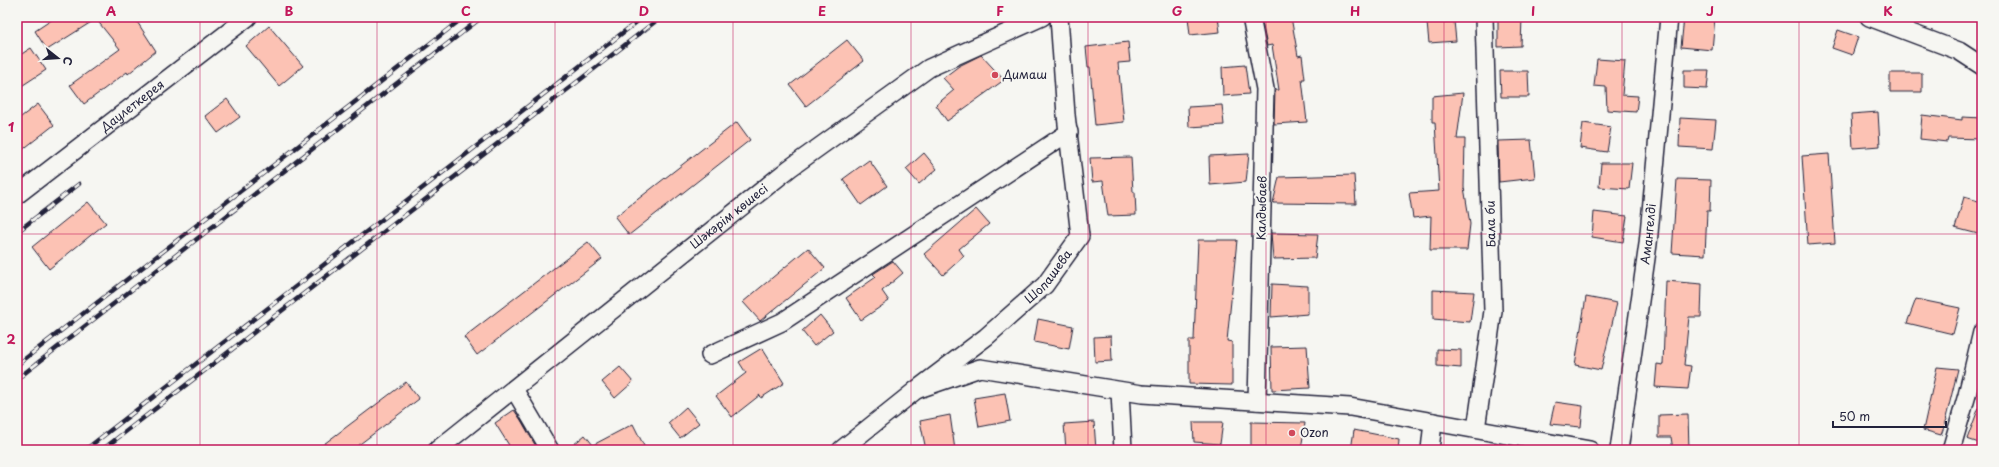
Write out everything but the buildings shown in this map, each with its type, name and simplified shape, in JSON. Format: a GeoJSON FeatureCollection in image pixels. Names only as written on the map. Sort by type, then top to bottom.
{"type":"FeatureCollection","features":[{"type":"Feature","properties":{"kind":"street","name":"Даулеткерея"},"geometry":{"type":"LineString","coordinates":[[17,195],[248,17]]}},
{"type":"Feature","properties":{"kind":"street","name":"Шәкәрім көшесі"},"geometry":{"type":"LineString","coordinates":[[437,450],[790,168],[929,68],[1042,17]]}},
{"type":"Feature","properties":{"kind":"street","name":"Шопашева"},"geometry":{"type":"LineString","coordinates":[[841,450],[916,390],[986,337],[1045,285],[1080,236],[1068,132],[1059,17]]}},
{"type":"Feature","properties":{"kind":"street","name":"Калдыбаев"},"geometry":{"type":"LineString","coordinates":[[1251,17],[1265,89],[1257,401]]}},
{"type":"Feature","properties":{"kind":"street","name":"Бала би"},"geometry":{"type":"LineString","coordinates":[[1476,429],[1493,311],[1484,17]]}},
{"type":"Feature","properties":{"kind":"street","name":"Амангелді"},"geometry":{"type":"LineString","coordinates":[[1619,450],[1648,244],[1669,17]]}},
{"type":"Feature","properties":{"kind":"street"},"geometry":{"type":"LineString","coordinates":[[1869,17],[1959,51],[1982,66]]}},
{"type":"Feature","properties":{"kind":"street"},"geometry":{"type":"LineString","coordinates":[[710,355],[782,322],[1068,132]]}},
{"type":"Feature","properties":{"kind":"street"},"geometry":{"type":"LineString","coordinates":[[1951,450],[1968,395],[1982,332]]}},
{"type":"Feature","properties":{"kind":"street"},"geometry":{"type":"LineString","coordinates":[[916,390],[980,368],[1142,394],[1350,407],[1590,450]]}},
{"type":"Feature","properties":{"kind":"street"},"geometry":{"type":"LineString","coordinates":[[514,389],[550,450]]}},
{"type":"Feature","properties":{"kind":"street"},"geometry":{"type":"LineString","coordinates":[[1120,391],[1123,450]]}},
{"type":"Feature","properties":{"kind":"street"},"geometry":{"type":"LineString","coordinates":[[1430,450],[1433,422]]}},
{"type":"Feature","properties":{"kind":"railway"},"geometry":{"type":"LineString","coordinates":[[17,365],[464,17]]}},
{"type":"Feature","properties":{"kind":"railway"},"geometry":{"type":"LineString","coordinates":[[17,379],[482,17]]}},
{"type":"Feature","properties":{"kind":"railway"},"geometry":{"type":"LineString","coordinates":[[85,450],[643,17]]}},
{"type":"Feature","properties":{"kind":"railway"},"geometry":{"type":"LineString","coordinates":[[102,450],[661,17]]}},
{"type":"Feature","properties":{"kind":"railway"},"geometry":{"type":"LineString","coordinates":[[17,232],[79,184]]}},
{"type":"Feature","properties":{"kind":"place","name":"Димаш"},"geometry":{"type":"Point","coordinates":[995,75]}},
{"type":"Feature","properties":{"kind":"place","name":"Ozon"},"geometry":{"type":"Point","coordinates":[1292,433]}}]}
